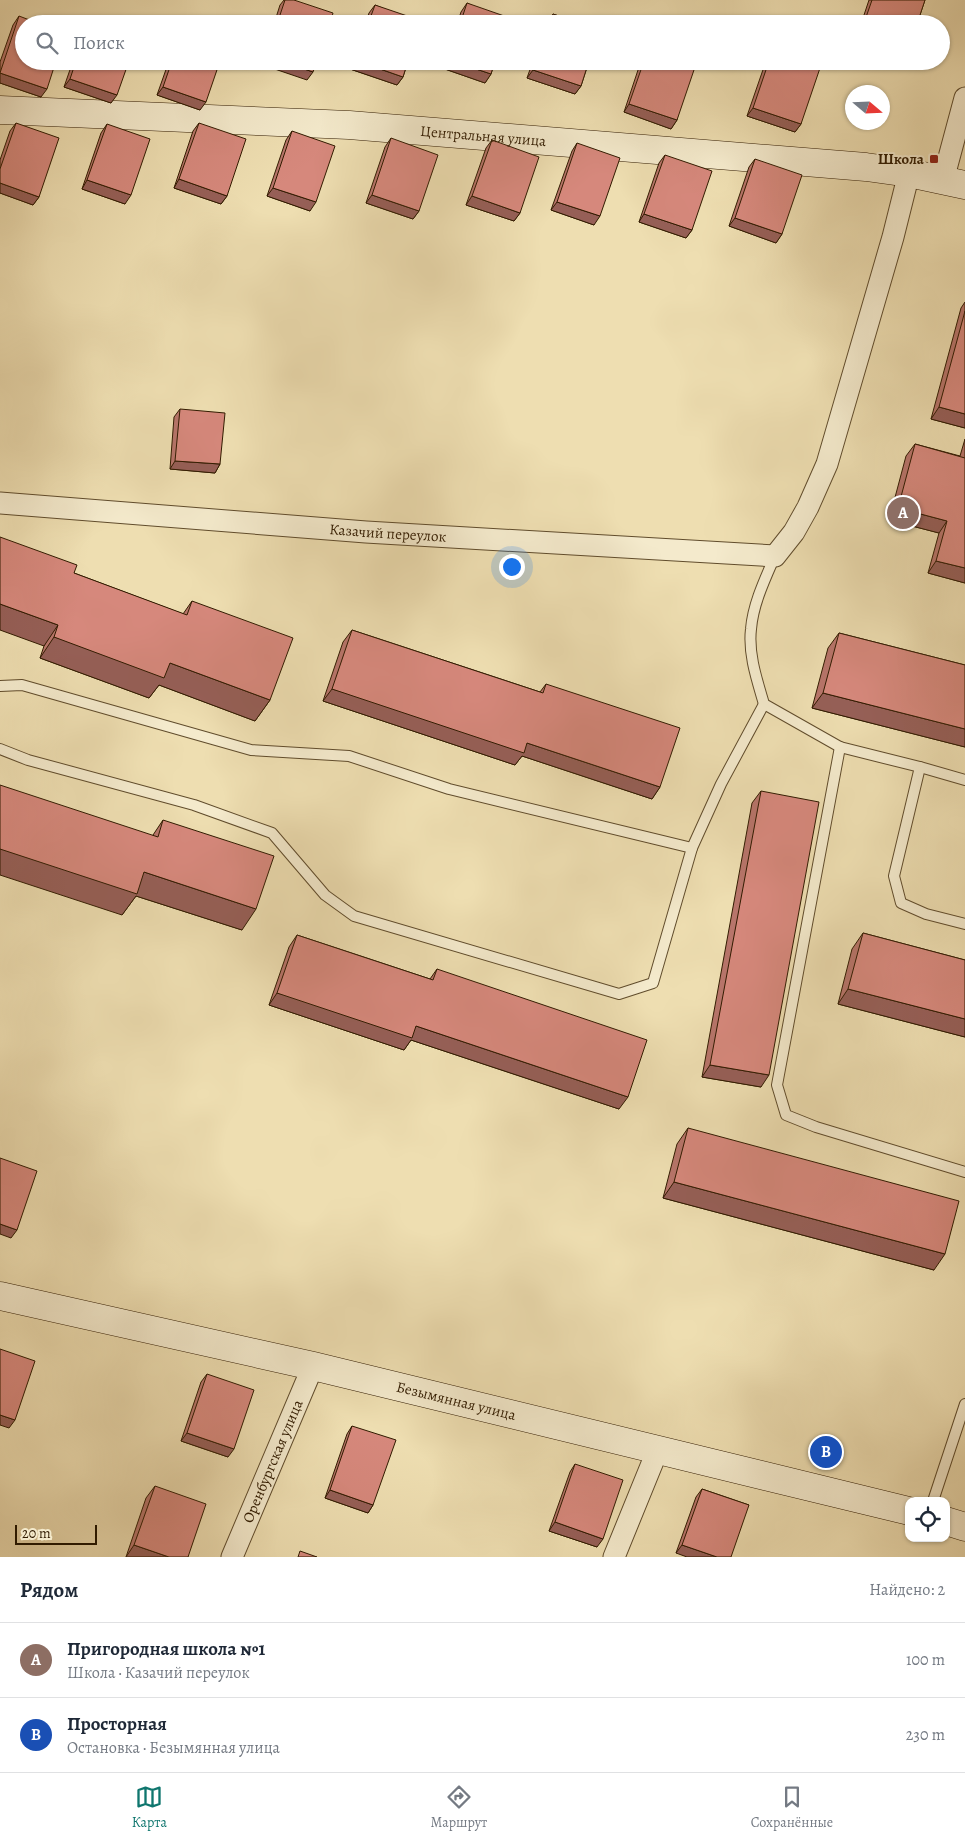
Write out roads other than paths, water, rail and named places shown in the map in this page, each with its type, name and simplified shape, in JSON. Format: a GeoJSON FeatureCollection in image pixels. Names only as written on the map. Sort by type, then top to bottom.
{"type":"FeatureCollection","features":[{"type":"Feature","properties":{"kind":"street"},"geometry":{"type":"LineString","coordinates":[[954,182],[965,98]]}},
{"type":"Feature","properties":{"kind":"street","name":"Центральная улица"},"geometry":{"type":"LineString","coordinates":[[0,110],[349,125],[856,166],[909,173],[954,182]]}},
{"type":"Feature","properties":{"kind":"street"},"geometry":{"type":"LineString","coordinates":[[775,556],[794,532],[808,507],[827,464],[893,237],[909,173]]}},
{"type":"Feature","properties":{"kind":"street","name":"Казачий переулок"},"geometry":{"type":"LineString","coordinates":[[0,503],[366,532],[775,556]]}},
{"type":"Feature","properties":{"kind":"street","name":"Безымянная улица"},"geometry":{"type":"LineString","coordinates":[[0,1296],[313,1366],[905,1510]]}},
{"type":"Feature","properties":{"kind":"street","name":"Оренбургская улица"},"geometry":{"type":"LineString","coordinates":[[232,1557],[313,1366]]}},
{"type":"Feature","properties":{"kind":"street"},"geometry":{"type":"LineString","coordinates":[[614,1557],[658,1449]]}},
{"type":"Feature","properties":{"kind":"street"},"geometry":{"type":"LineString","coordinates":[[950,1522],[965,1527]]}},
{"type":"Feature","properties":{"kind":"lane"},"geometry":{"type":"LineString","coordinates":[[0,749],[28,760],[194,805],[272,833],[325,895],[354,916],[619,994],[653,982],[692,848],[721,784],[764,704],[753,664],[750,629],[760,590],[775,556]]}},
{"type":"Feature","properties":{"kind":"lane"},"geometry":{"type":"LineString","coordinates":[[0,686],[22,684],[251,750],[349,756],[449,789],[692,848]]}},
{"type":"Feature","properties":{"kind":"lane"},"geometry":{"type":"LineString","coordinates":[[764,704],[840,746],[965,780]]}},
{"type":"Feature","properties":{"kind":"lane"},"geometry":{"type":"LineString","coordinates":[[840,746],[777,1085],[786,1115],[965,1172]]}},
{"type":"Feature","properties":{"kind":"lane"},"geometry":{"type":"LineString","coordinates":[[920,767],[894,876],[902,903],[926,914],[965,924]]}},
{"type":"Feature","properties":{"kind":"lane"},"geometry":{"type":"LineString","coordinates":[[934,1497],[965,1404]]}},
{"type":"Feature","properties":{"kind":"place","name":"Школа"},"geometry":{"type":"Point","coordinates":[934,159]}},
{"type":"Feature","properties":{"kind":"place","name":"Пригородная школа №1"},"geometry":{"type":"Point","coordinates":[903,513]}},
{"type":"Feature","properties":{"kind":"place","name":"Просторная"},"geometry":{"type":"Point","coordinates":[826,1452]}}]}
